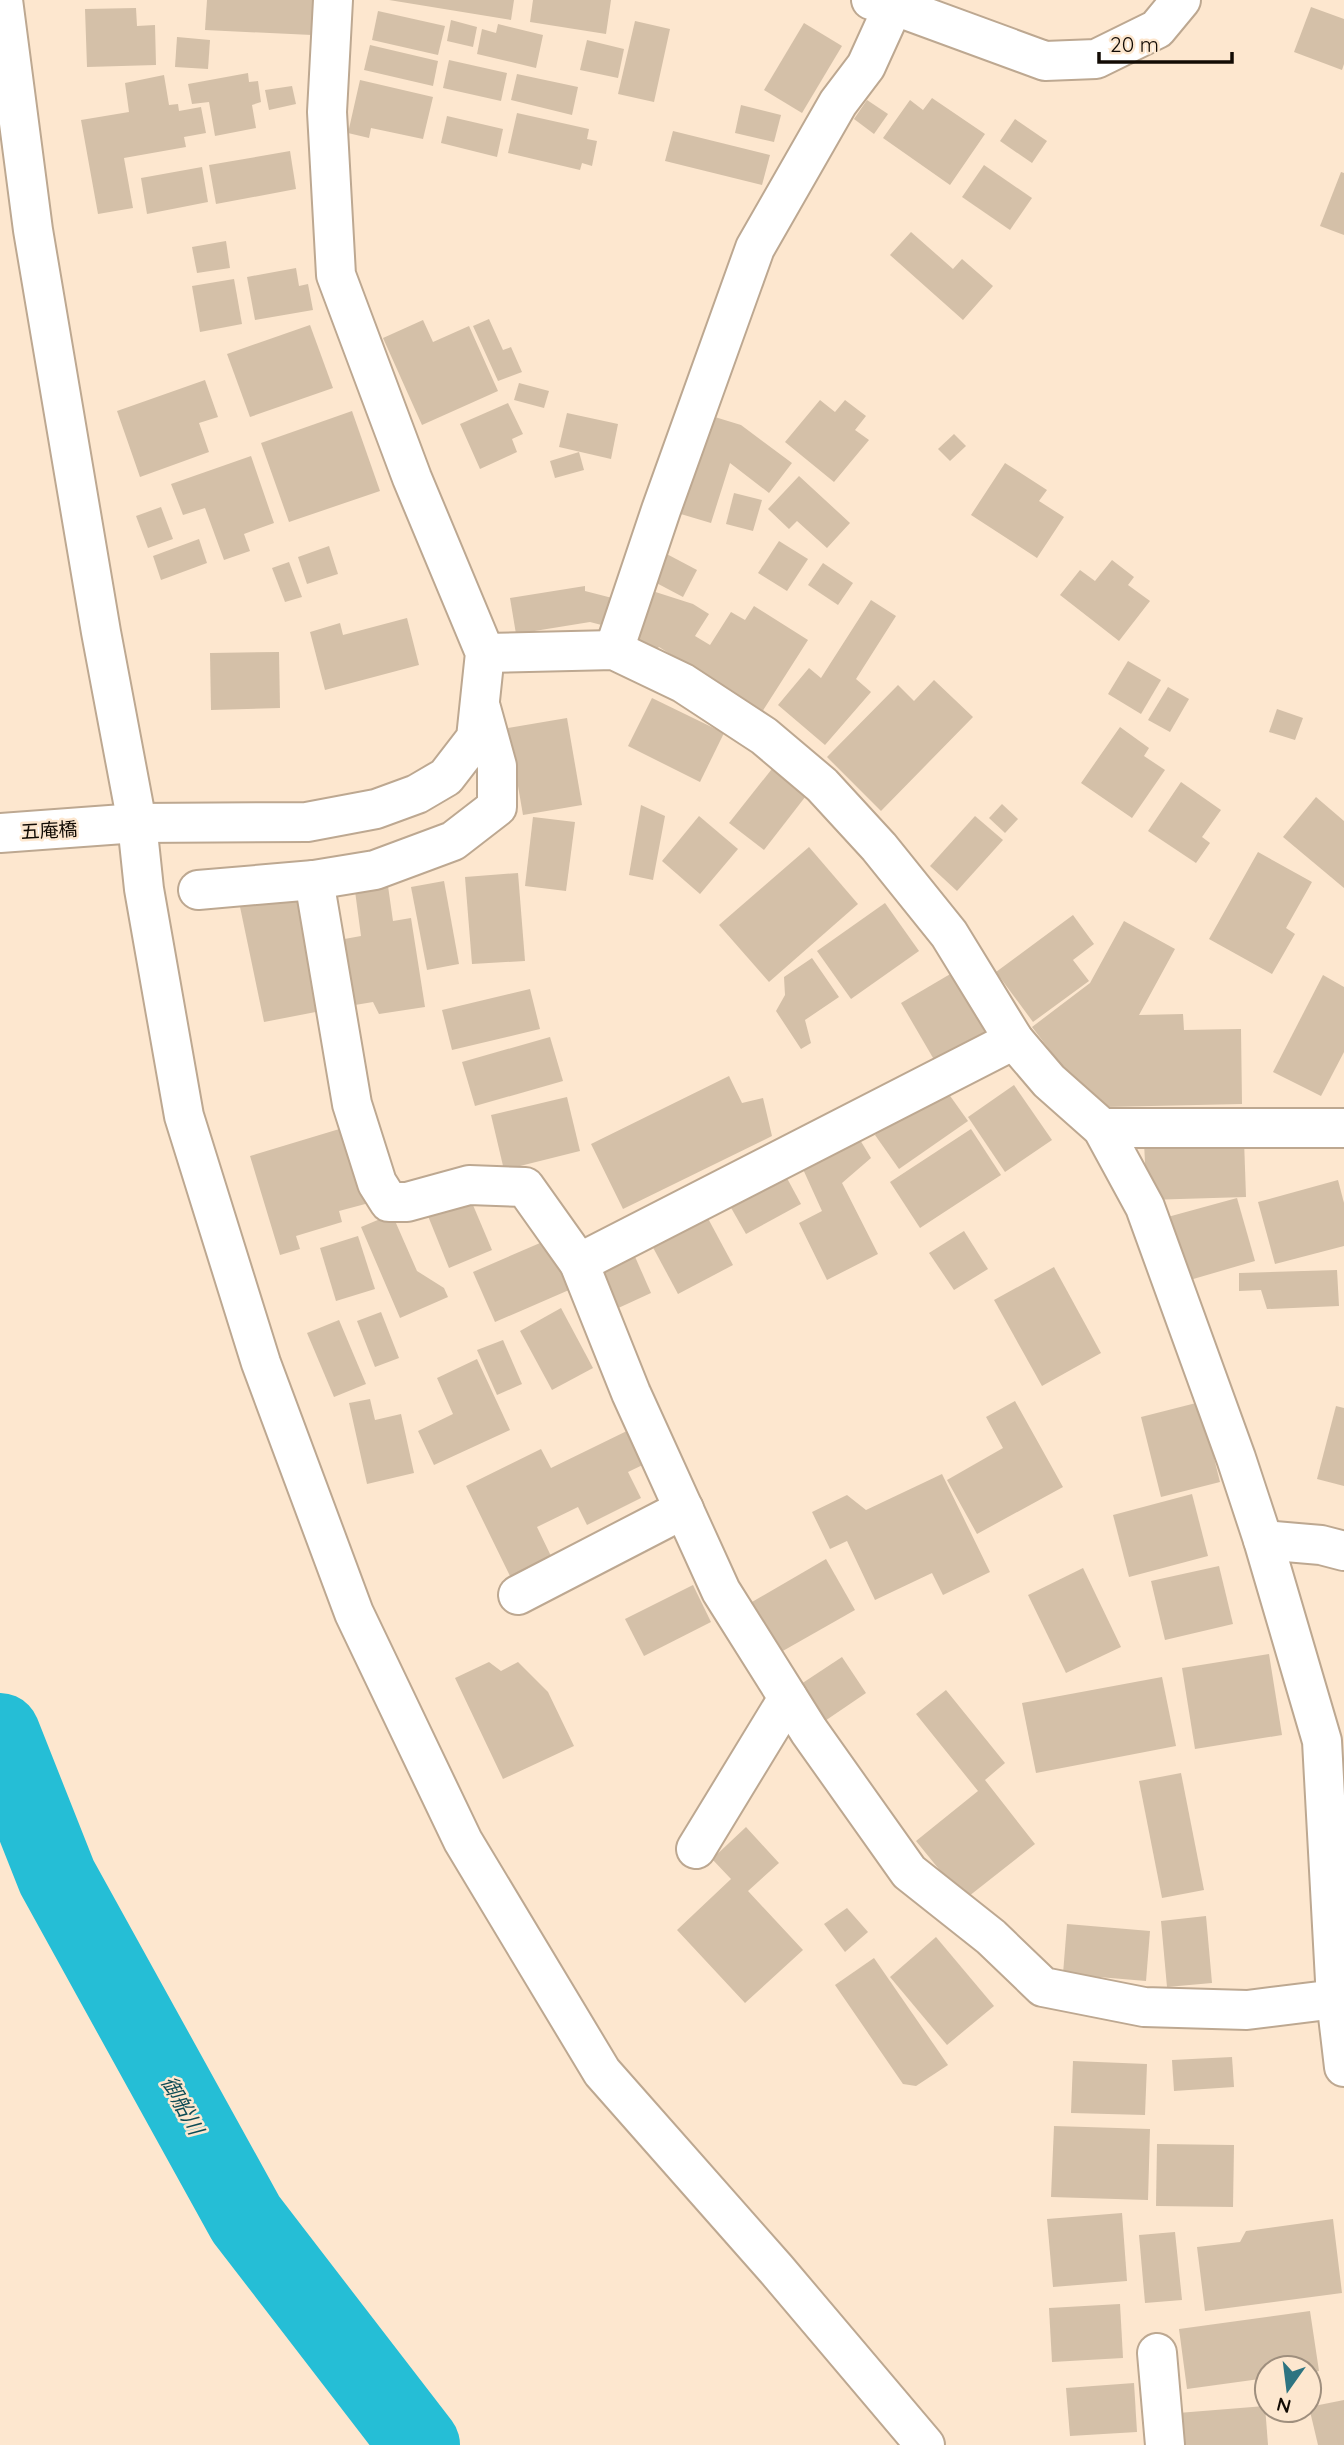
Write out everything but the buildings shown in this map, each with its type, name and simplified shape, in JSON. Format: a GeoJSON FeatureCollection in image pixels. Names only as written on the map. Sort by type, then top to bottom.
{"type":"FeatureCollection","features":[{"type":"Feature","properties":{"kind":"street"},"geometry":{"type":"LineString","coordinates":[[3,0],[33,230],[101,632],[137,823],[144,889],[184,1116],[261,1363],[354,1613],[463,1842],[602,2072],[776,2269],[925,2445]]}},
{"type":"Feature","properties":{"kind":"street"},"geometry":{"type":"LineString","coordinates":[[333,0],[327,112],[336,275],[412,478],[485,653],[614,650],[684,683],[764,736],[822,785],[879,847],[949,934],[1014,1040],[1049,1081],[1102,1128],[1145,1207],[1263,1539],[1322,1741],[1336,1999],[1344,2067]]}},
{"type":"Feature","properties":{"kind":"street"},"geometry":{"type":"LineString","coordinates":[[614,650],[755,248],[838,103],[866,66],[887,2],[1045,61],[1096,59],[1157,29],[1181,0]]}},
{"type":"Feature","properties":{"kind":"street","name":"五庵橋"},"geometry":{"type":"LineString","coordinates":[[0,833],[137,823],[307,822],[376,809],[417,794],[446,777],[476,738],[485,653]]}},
{"type":"Feature","properties":{"kind":"street"},"geometry":{"type":"LineString","coordinates":[[198,890],[314,880],[375,870],[453,841],[497,807],[497,766],[480,703]]}},
{"type":"Feature","properties":{"kind":"street"},"geometry":{"type":"LineString","coordinates":[[314,880],[352,1104],[377,1183],[389,1202],[407,1202],[469,1185],[525,1187],[579,1263],[631,1393],[721,1591],[788,1698],[909,1872],[991,1937],[1043,1987],[1144,2007],[1247,2010],[1336,1999]]}},
{"type":"Feature","properties":{"kind":"street"},"geometry":{"type":"LineString","coordinates":[[579,1263],[1014,1040]]}},
{"type":"Feature","properties":{"kind":"street"},"geometry":{"type":"LineString","coordinates":[[1102,1128],[1344,1128]]}},
{"type":"Feature","properties":{"kind":"street"},"geometry":{"type":"LineString","coordinates":[[518,1595],[684,1509]]}},
{"type":"Feature","properties":{"kind":"street"},"geometry":{"type":"LineString","coordinates":[[1263,1539],[1321,1545],[1344,1551]]}},
{"type":"Feature","properties":{"kind":"street"},"geometry":{"type":"LineString","coordinates":[[696,1849],[788,1698]]}},
{"type":"Feature","properties":{"kind":"street"},"geometry":{"type":"LineString","coordinates":[[1157,2353],[1165,2445]]}},
{"type":"Feature","properties":{"kind":"waterway","name":"御船川"},"geometry":{"type":"LineString","coordinates":[[0,1733],[57,1877],[246,2219],[420,2445]]}}]}
